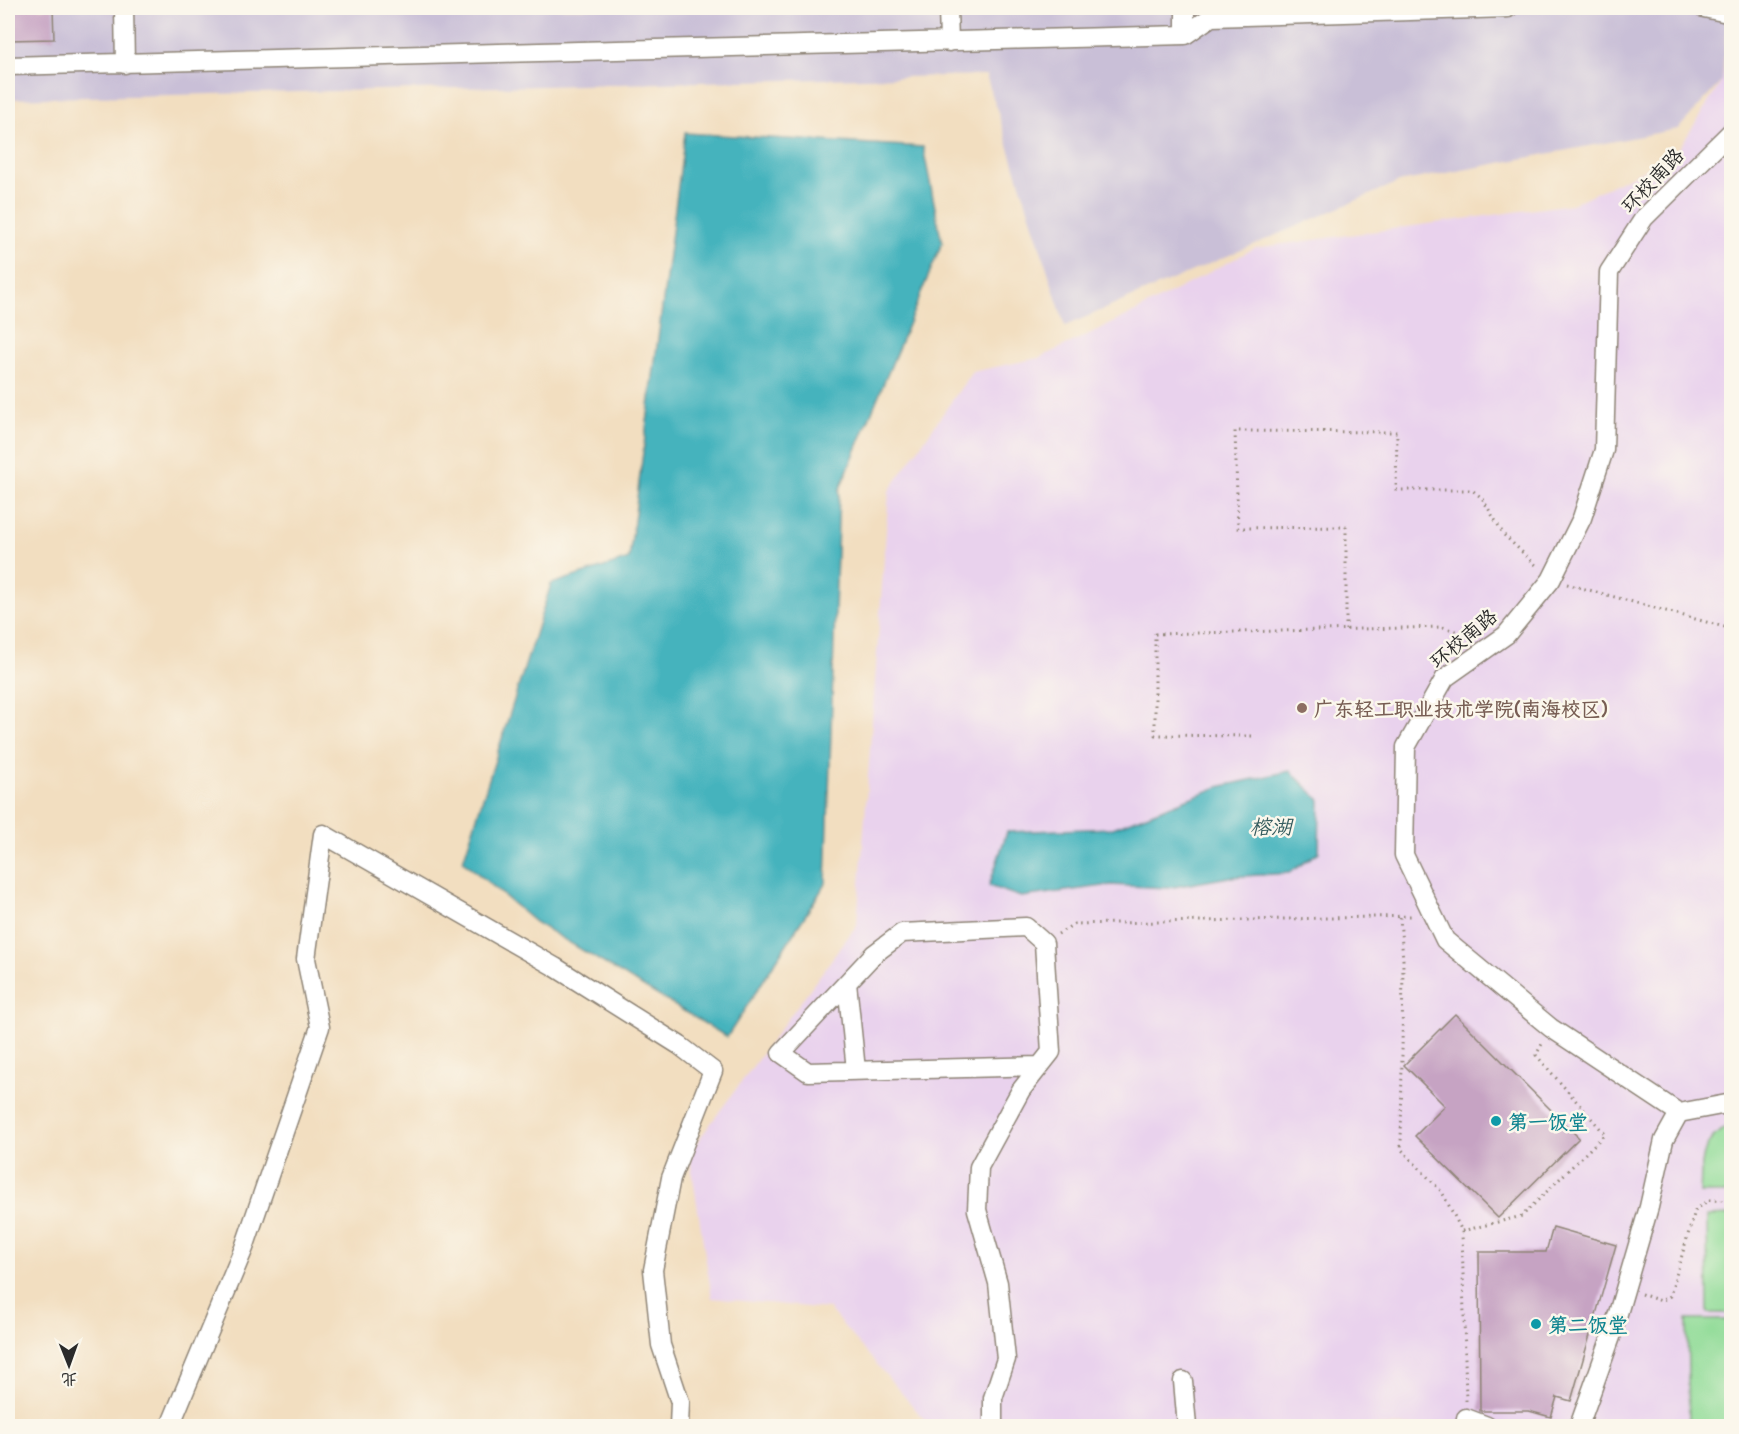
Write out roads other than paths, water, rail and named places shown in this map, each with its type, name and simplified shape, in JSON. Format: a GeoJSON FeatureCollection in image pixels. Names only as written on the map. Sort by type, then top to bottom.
{"type":"FeatureCollection","features":[{"type":"Feature","properties":{"kind":"street"},"geometry":{"type":"LineString","coordinates":[[124,8],[125,64]]}},
{"type":"Feature","properties":{"kind":"street"},"geometry":{"type":"LineString","coordinates":[[948,8],[949,42]]}},
{"type":"Feature","properties":{"kind":"street"},"geometry":{"type":"LineString","coordinates":[[1185,8],[1185,35]]}},
{"type":"Feature","properties":{"kind":"street"},"geometry":{"type":"LineString","coordinates":[[8,66],[1185,35],[1210,12],[1508,8]]}},
{"type":"Feature","properties":{"kind":"street"},"geometry":{"type":"LineString","coordinates":[[1704,8],[1731,14]]}},
{"type":"Feature","properties":{"kind":"street","name":"环校南路"},"geometry":{"type":"LineString","coordinates":[[1679,1113],[1551,1028],[1445,940],[1404,855],[1406,747],[1445,678],[1506,635],[1551,580],[1582,518],[1604,450],[1609,272],[1644,218],[1731,131]]}},
{"type":"Feature","properties":{"kind":"street"},"geometry":{"type":"LineString","coordinates":[[170,1426],[244,1248],[320,1027],[306,959],[323,834],[555,968],[679,1045],[712,1071],[671,1178],[652,1270],[661,1345],[680,1402],[679,1426]]}},
{"type":"Feature","properties":{"kind":"street"},"geometry":{"type":"LineString","coordinates":[[993,1426],[993,1398],[1006,1359],[998,1283],[977,1210],[979,1167],[1021,1090],[1040,1066],[1051,1052],[1044,943],[1026,927],[902,933],[874,954],[781,1053],[808,1072],[1040,1066]]}},
{"type":"Feature","properties":{"kind":"street"},"geometry":{"type":"LineString","coordinates":[[847,982],[855,1070]]}},
{"type":"Feature","properties":{"kind":"street"},"geometry":{"type":"LineString","coordinates":[[1579,1426],[1625,1288],[1649,1207],[1664,1140],[1679,1113],[1731,1102]]}},
{"type":"Feature","properties":{"kind":"street"},"geometry":{"type":"LineString","coordinates":[[1183,1381],[1187,1426]]}},
{"type":"Feature","properties":{"kind":"street"},"geometry":{"type":"LineString","coordinates":[[1466,1422],[1487,1426]]}},
{"type":"Feature","properties":{"kind":"water"},"geometry":{"type":"Polygon","coordinates":[[[685,133],[923,147],[942,243],[839,491],[826,883],[727,1037],[535,922],[463,861],[551,584],[629,559],[685,133]]]}},
{"type":"Feature","properties":{"kind":"water","name":"榕湖"},"geometry":{"type":"Polygon","coordinates":[[[1290,771],[1320,800],[1319,852],[1289,873],[1229,877],[1168,888],[1111,885],[1021,897],[989,886],[1007,832],[1113,828],[1218,787],[1290,771]]]}},
{"type":"Feature","properties":{"kind":"place","name":"广东轻工职业技术学院(南海校区)"},"geometry":{"type":"Point","coordinates":[1302,708]}},
{"type":"Feature","properties":{"kind":"place","name":"第一饭堂"},"geometry":{"type":"Point","coordinates":[1496,1121]}},
{"type":"Feature","properties":{"kind":"place","name":"第二饭堂"},"geometry":{"type":"Point","coordinates":[1536,1324]}}]}
